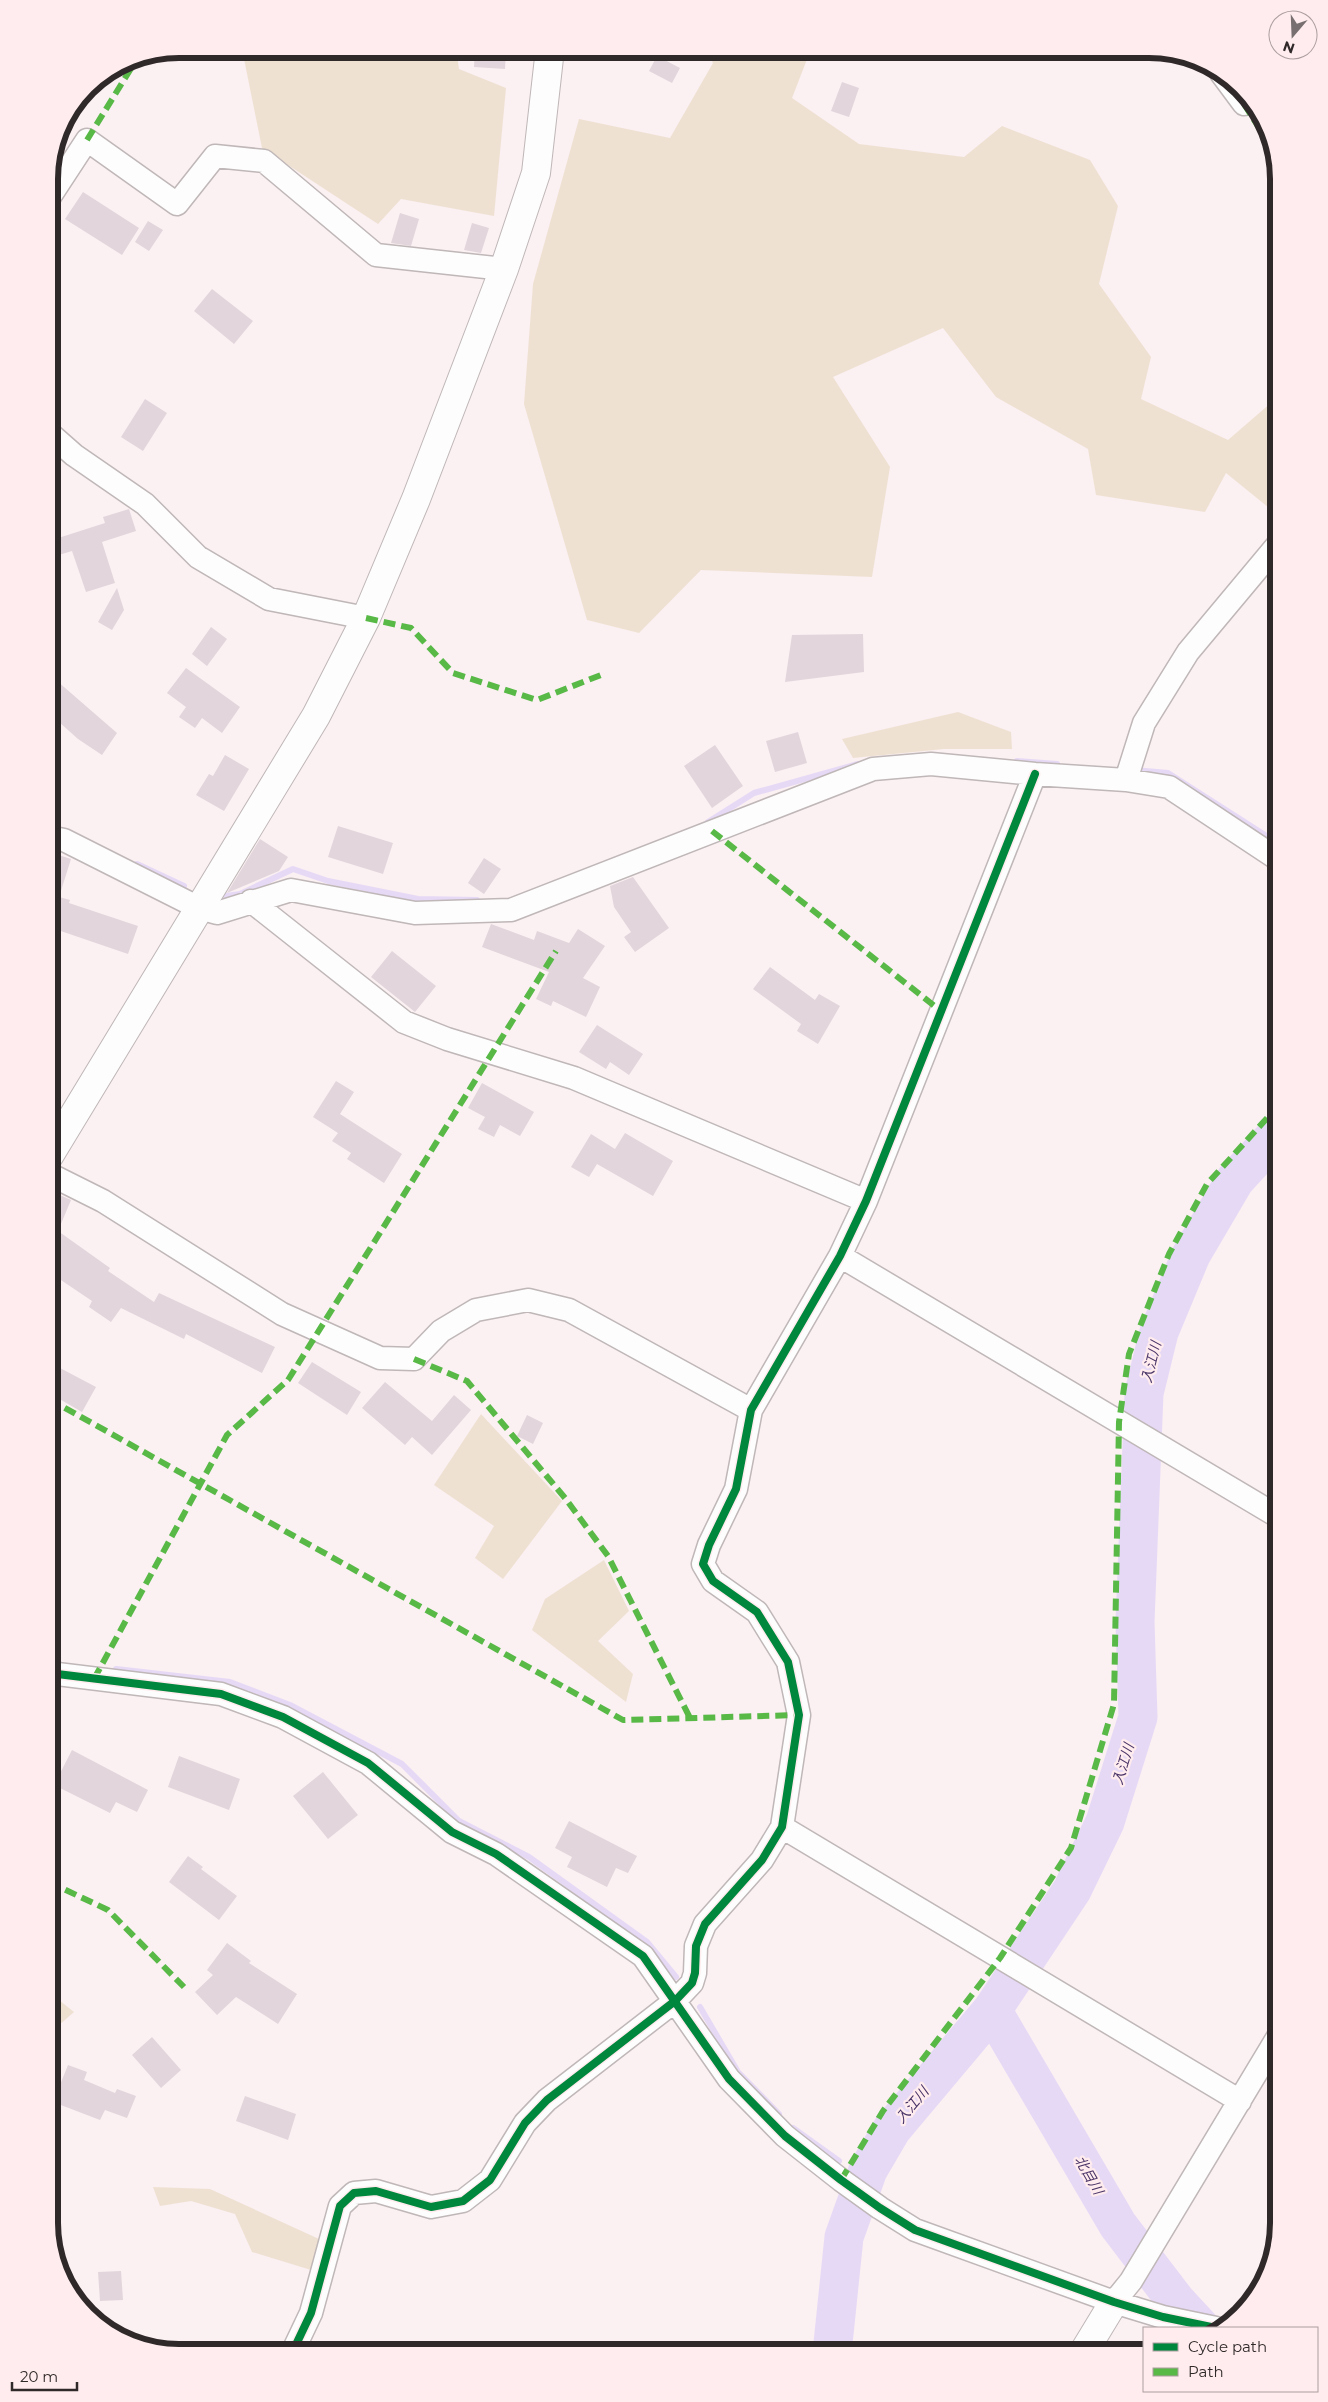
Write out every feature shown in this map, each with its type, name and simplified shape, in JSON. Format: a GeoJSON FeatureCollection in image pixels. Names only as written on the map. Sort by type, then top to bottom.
{"type":"FeatureCollection","features":[{"type":"Feature","properties":{"kind":"street"},"geometry":{"type":"LineString","coordinates":[[58,1141],[316,716],[366,618],[416,499],[504,269],[536,173],[549,58]]}},
{"type":"Feature","properties":{"kind":"street"},"geometry":{"type":"LineString","coordinates":[[58,184],[86,140],[177,204],[216,156],[264,161],[376,255],[504,269]]}},
{"type":"Feature","properties":{"kind":"street"},"geometry":{"type":"LineString","coordinates":[[58,442],[74,455],[145,504],[198,557],[269,599],[366,618]]}},
{"type":"Feature","properties":{"kind":"street"},"geometry":{"type":"LineString","coordinates":[[1126,780],[1144,723],[1188,652],[1270,554]]}},
{"type":"Feature","properties":{"kind":"street"},"geometry":{"type":"LineString","coordinates":[[58,839],[64,840],[199,908],[217,913],[291,890],[415,913],[512,910],[873,769],[931,764],[1126,780],[1169,787],[1270,854]]}},
{"type":"Feature","properties":{"kind":"street"},"geometry":{"type":"LineString","coordinates":[[296,2344],[311,2313],[340,2206],[354,2194],[376,2191],[430,2207],[463,2201],[490,2180],[525,2123],[548,2100],[675,2001],[692,1983],[695,1973],[696,1946],[705,1924],[762,1860],[782,1827],[799,1715],[788,1662],[757,1612],[714,1581],[703,1564],[709,1544],[736,1489],[751,1410],[840,1256],[866,1201],[1035,774]]}},
{"type":"Feature","properties":{"kind":"street"},"geometry":{"type":"LineString","coordinates":[[251,902],[404,1022],[447,1038],[574,1078],[866,1201]]}},
{"type":"Feature","properties":{"kind":"street"},"geometry":{"type":"LineString","coordinates":[[58,1178],[103,1201],[282,1314],[380,1358],[414,1359],[441,1331],[476,1310],[528,1300],[569,1310],[751,1410]]}},
{"type":"Feature","properties":{"kind":"street"},"geometry":{"type":"LineString","coordinates":[[840,1256],[1270,1512]]}},
{"type":"Feature","properties":{"kind":"street"},"geometry":{"type":"LineString","coordinates":[[58,1674],[220,1694],[283,1717],[368,1764],[452,1832],[496,1854],[643,1956],[729,2079],[785,2136],[880,2208],[915,2230],[1114,2302],[1163,2317],[1211,2327]]}},
{"type":"Feature","properties":{"kind":"street"},"geometry":{"type":"LineString","coordinates":[[782,1827],[1240,2101]]}},
{"type":"Feature","properties":{"kind":"street"},"geometry":{"type":"LineString","coordinates":[[1088,2344],[1114,2302],[1131,2281],[1270,2050]]}},
{"type":"Feature","properties":{"kind":"shaded area"},"geometry":{"type":"Polygon","coordinates":[[[244,58],[457,58],[459,69],[506,88],[494,216],[401,199],[378,224],[262,148],[244,58]]]}},
{"type":"Feature","properties":{"kind":"shaded area"},"geometry":{"type":"Polygon","coordinates":[[[710,58],[808,58],[792,98],[859,144],[964,157],[1002,126],[1090,160],[1118,206],[1099,284],[1151,357],[1141,399],[1228,440],[1270,404],[1270,509],[1226,473],[1205,512],[1096,495],[1088,449],[996,397],[943,328],[833,377],[890,467],[872,577],[701,570],[639,633],[587,620],[524,404],[533,284],[579,119],[670,138],[713,63],[710,58]]]}},
{"type":"Feature","properties":{"kind":"shaded area"},"geometry":{"type":"Polygon","coordinates":[[[958,712],[1011,732],[1012,749],[944,749],[853,758],[842,739],[958,712]]]}},
{"type":"Feature","properties":{"kind":"shaded area"},"geometry":{"type":"Polygon","coordinates":[[[481,1414],[562,1501],[503,1579],[475,1558],[494,1526],[434,1485],[481,1414]]]}},
{"type":"Feature","properties":{"kind":"shaded area"},"geometry":{"type":"Polygon","coordinates":[[[604,1560],[629,1611],[598,1641],[633,1674],[626,1702],[532,1630],[545,1599],[604,1560]]]}},
{"type":"Feature","properties":{"kind":"shaded area"},"geometry":{"type":"Polygon","coordinates":[[[58,1999],[74,2012],[58,2026],[58,1999]]]}},
{"type":"Feature","properties":{"kind":"shaded area"},"geometry":{"type":"Polygon","coordinates":[[[153,2187],[210,2189],[319,2239],[311,2270],[252,2252],[235,2214],[191,2201],[160,2206],[153,2187]]]}},
{"type":"Feature","properties":{"kind":"building"},"geometry":{"type":"Polygon","coordinates":[[[474,58],[506,58],[505,69],[474,67],[474,58]]]}},
{"type":"Feature","properties":{"kind":"building"},"geometry":{"type":"Polygon","coordinates":[[[656,58],[661,58],[680,68],[672,83],[649,71],[656,58]]]}},
{"type":"Feature","properties":{"kind":"building"},"geometry":{"type":"Polygon","coordinates":[[[842,82],[859,88],[849,117],[831,111],[842,82]]]}},
{"type":"Feature","properties":{"kind":"building"},"geometry":{"type":"Polygon","coordinates":[[[83,192],[139,228],[122,255],[65,219],[83,192]]]}},
{"type":"Feature","properties":{"kind":"building"},"geometry":{"type":"Polygon","coordinates":[[[400,213],[419,219],[411,246],[391,243],[400,213]]]}},
{"type":"Feature","properties":{"kind":"building"},"geometry":{"type":"Polygon","coordinates":[[[148,221],[163,230],[149,251],[135,242],[148,221]]]}},
{"type":"Feature","properties":{"kind":"building"},"geometry":{"type":"Polygon","coordinates":[[[472,223],[489,228],[481,253],[464,250],[472,223]]]}},
{"type":"Feature","properties":{"kind":"building"},"geometry":{"type":"Polygon","coordinates":[[[212,289],[253,321],[234,344],[194,311],[212,289]]]}},
{"type":"Feature","properties":{"kind":"building"},"geometry":{"type":"Polygon","coordinates":[[[145,399],[167,413],[143,451],[121,437],[145,399]]]}},
{"type":"Feature","properties":{"kind":"building"},"geometry":{"type":"Polygon","coordinates":[[[129,509],[136,531],[102,542],[115,583],[86,592],[72,551],[58,555],[58,538],[105,523],[103,517],[129,509]]]}},
{"type":"Feature","properties":{"kind":"building"},"geometry":{"type":"Polygon","coordinates":[[[117,588],[124,610],[112,630],[98,622],[117,588]]]}},
{"type":"Feature","properties":{"kind":"building"},"geometry":{"type":"Polygon","coordinates":[[[211,627],[227,639],[207,666],[192,654],[211,627]]]}},
{"type":"Feature","properties":{"kind":"building"},"geometry":{"type":"Polygon","coordinates":[[[863,634],[864,672],[785,682],[792,635],[863,634]]]}},
{"type":"Feature","properties":{"kind":"building"},"geometry":{"type":"Polygon","coordinates":[[[186,668],[240,707],[222,733],[202,718],[195,728],[179,717],[186,707],[167,693],[186,668]]]}},
{"type":"Feature","properties":{"kind":"building"},"geometry":{"type":"Polygon","coordinates":[[[58,682],[117,733],[102,755],[78,739],[58,721],[58,682]]]}},
{"type":"Feature","properties":{"kind":"building"},"geometry":{"type":"Polygon","coordinates":[[[798,732],[807,763],[775,772],[766,741],[798,732]]]}},
{"type":"Feature","properties":{"kind":"building"},"geometry":{"type":"Polygon","coordinates":[[[715,745],[743,786],[712,808],[684,766],[715,745]]]}},
{"type":"Feature","properties":{"kind":"building"},"geometry":{"type":"Polygon","coordinates":[[[225,755],[249,769],[224,811],[196,795],[209,774],[213,776],[225,755]]]}},
{"type":"Feature","properties":{"kind":"building"},"geometry":{"type":"Polygon","coordinates":[[[338,826],[393,843],[383,874],[328,857],[338,826]]]}},
{"type":"Feature","properties":{"kind":"building"},"geometry":{"type":"Polygon","coordinates":[[[260,839],[288,857],[279,871],[227,893],[260,839]]]}},
{"type":"Feature","properties":{"kind":"building"},"geometry":{"type":"Polygon","coordinates":[[[58,855],[71,859],[59,897],[70,900],[69,903],[138,926],[128,954],[58,930],[58,855]]]}},
{"type":"Feature","properties":{"kind":"building"},"geometry":{"type":"Polygon","coordinates":[[[484,858],[501,869],[484,894],[468,883],[484,858]]]}},
{"type":"Feature","properties":{"kind":"building"},"geometry":{"type":"Polygon","coordinates":[[[633,877],[669,928],[635,952],[624,937],[631,932],[614,907],[610,886],[633,877]]]}},
{"type":"Feature","properties":{"kind":"building"},"geometry":{"type":"Polygon","coordinates":[[[491,924],[534,940],[537,931],[569,943],[578,929],[605,946],[583,978],[600,987],[586,1017],[553,1001],[551,1006],[536,999],[549,972],[482,947],[491,924]]]}},
{"type":"Feature","properties":{"kind":"building"},"geometry":{"type":"Polygon","coordinates":[[[392,951],[436,986],[415,1012],[371,977],[392,951]]]}},
{"type":"Feature","properties":{"kind":"building"},"geometry":{"type":"Polygon","coordinates":[[[770,967],[815,1000],[819,994],[840,1006],[818,1044],[797,1031],[801,1024],[753,989],[770,967]]]}},
{"type":"Feature","properties":{"kind":"building"},"geometry":{"type":"Polygon","coordinates":[[[597,1025],[643,1054],[629,1075],[610,1062],[606,1069],[579,1052],[597,1025]]]}},
{"type":"Feature","properties":{"kind":"building"},"geometry":{"type":"Polygon","coordinates":[[[336,1081],[354,1092],[340,1114],[402,1154],[384,1183],[347,1159],[351,1153],[332,1141],[338,1133],[313,1117],[336,1081]]]}},
{"type":"Feature","properties":{"kind":"building"},"geometry":{"type":"Polygon","coordinates":[[[482,1083],[534,1112],[520,1136],[500,1125],[494,1137],[478,1129],[485,1117],[468,1108],[482,1083]]]}},
{"type":"Feature","properties":{"kind":"building"},"geometry":{"type":"Polygon","coordinates":[[[625,1133],[673,1161],[653,1196],[597,1164],[589,1177],[571,1167],[591,1134],[615,1149],[625,1133]]]}},
{"type":"Feature","properties":{"kind":"building"},"geometry":{"type":"Polygon","coordinates":[[[58,1194],[71,1200],[58,1231],[58,1194]]]}},
{"type":"Feature","properties":{"kind":"building"},"geometry":{"type":"Polygon","coordinates":[[[58,1231],[110,1268],[108,1271],[154,1302],[159,1293],[275,1347],[262,1373],[186,1334],[184,1339],[121,1308],[111,1322],[89,1307],[92,1301],[58,1278],[58,1231]]]}},
{"type":"Feature","properties":{"kind":"building"},"geometry":{"type":"Polygon","coordinates":[[[312,1362],[361,1392],[347,1415],[298,1383],[312,1362]]]}},
{"type":"Feature","properties":{"kind":"building"},"geometry":{"type":"Polygon","coordinates":[[[60,1368],[96,1387],[82,1412],[58,1398],[58,1372],[60,1368]]]}},
{"type":"Feature","properties":{"kind":"building"},"geometry":{"type":"Polygon","coordinates":[[[385,1382],[432,1421],[454,1395],[471,1410],[432,1455],[412,1437],[405,1445],[362,1408],[385,1382]]]}},
{"type":"Feature","properties":{"kind":"building"},"geometry":{"type":"Polygon","coordinates":[[[527,1415],[543,1423],[533,1444],[517,1436],[527,1415]]]}},
{"type":"Feature","properties":{"kind":"building"},"geometry":{"type":"Polygon","coordinates":[[[72,1750],[148,1790],[137,1812],[116,1802],[110,1813],[58,1787],[58,1777],[72,1750]]]}},
{"type":"Feature","properties":{"kind":"building"},"geometry":{"type":"Polygon","coordinates":[[[179,1756],[240,1779],[229,1810],[168,1787],[179,1756]]]}},
{"type":"Feature","properties":{"kind":"building"},"geometry":{"type":"Polygon","coordinates":[[[323,1772],[358,1815],[328,1839],[293,1796],[323,1772]]]}},
{"type":"Feature","properties":{"kind":"building"},"geometry":{"type":"Polygon","coordinates":[[[569,1821],[637,1856],[628,1873],[616,1868],[607,1887],[567,1867],[572,1857],[555,1848],[569,1821]]]}},
{"type":"Feature","properties":{"kind":"building"},"geometry":{"type":"Polygon","coordinates":[[[188,1856],[203,1867],[201,1869],[237,1896],[219,1920],[169,1882],[188,1856]]]}},
{"type":"Feature","properties":{"kind":"building"},"geometry":{"type":"Polygon","coordinates":[[[227,1943],[251,1961],[249,1963],[297,1994],[278,2024],[236,1997],[217,2015],[195,1992],[213,1975],[207,1970],[227,1943]]]}},
{"type":"Feature","properties":{"kind":"building"},"geometry":{"type":"Polygon","coordinates":[[[152,2037],[181,2070],[161,2088],[132,2055],[152,2037]]]}},
{"type":"Feature","properties":{"kind":"building"},"geometry":{"type":"Polygon","coordinates":[[[68,2065],[87,2072],[84,2080],[115,2093],[117,2089],[136,2096],[127,2118],[105,2110],[100,2120],[58,2104],[58,2090],[68,2065]]]}},
{"type":"Feature","properties":{"kind":"building"},"geometry":{"type":"Polygon","coordinates":[[[245,2096],[296,2114],[288,2140],[236,2121],[245,2096]]]}},
{"type":"Feature","properties":{"kind":"building"},"geometry":{"type":"Polygon","coordinates":[[[121,2271],[123,2300],[100,2301],[98,2272],[121,2271]]]}},
{"type":"Feature","properties":{"kind":"waterway"},"geometry":{"type":"LineString","coordinates":[[1017,761],[1057,764]]}},
{"type":"Feature","properties":{"kind":"waterway"},"geometry":{"type":"LineString","coordinates":[[708,822],[754,793],[858,764]]}},
{"type":"Feature","properties":{"kind":"waterway"},"geometry":{"type":"LineString","coordinates":[[1134,770],[1168,773],[1270,838]]}},
{"type":"Feature","properties":{"kind":"waterway"},"geometry":{"type":"LineString","coordinates":[[137,864],[184,886]]}},
{"type":"Feature","properties":{"kind":"waterway"},"geometry":{"type":"LineString","coordinates":[[226,896],[240,894],[293,869],[328,881],[418,899],[477,900]]}},
{"type":"Feature","properties":{"kind":"waterway","name":"入江川"},"geometry":{"type":"LineString","coordinates":[[833,2344],[844,2237],[868,2170],[892,2129],[992,2010],[1072,1890],[1105,1822],[1138,1717],[1135,1622],[1144,1393],[1159,1332],[1191,1255],[1235,1180],[1270,1142]]}},
{"type":"Feature","properties":{"kind":"waterway"},"geometry":{"type":"LineString","coordinates":[[116,1669],[230,1682],[290,1705],[402,1764],[459,1821],[529,1857],[647,1942],[676,1977]]}},
{"type":"Feature","properties":{"kind":"waterway"},"geometry":{"type":"LineString","coordinates":[[700,2007],[738,2072],[779,2114]]}},
{"type":"Feature","properties":{"kind":"waterway","name":"北目川"},"geometry":{"type":"LineString","coordinates":[[992,2010],[1118,2225],[1176,2301],[1200,2327]]}},
{"type":"Feature","properties":{"kind":"waterway"},"geometry":{"type":"LineString","coordinates":[[793,2128],[839,2161]]}},
{"type":"Feature","properties":{"kind":"marked path"},"geometry":{"type":"LineString","coordinates":[[87,140],[132,67]]}},
{"type":"Feature","properties":{"kind":"marked path"},"geometry":{"type":"LineString","coordinates":[[1244,104],[1258,127]]}},
{"type":"Feature","properties":{"kind":"marked path"},"geometry":{"type":"LineString","coordinates":[[366,618],[411,628],[453,673],[537,700],[606,673]]}},
{"type":"Feature","properties":{"kind":"marked path"},"geometry":{"type":"LineString","coordinates":[[712,831],[941,1011]]}},
{"type":"Feature","properties":{"kind":"marked path"},"geometry":{"type":"LineString","coordinates":[[94,1679],[227,1435],[288,1380],[556,951]]}},
{"type":"Feature","properties":{"kind":"marked path"},"geometry":{"type":"LineString","coordinates":[[841,2180],[883,2111],[1000,1958],[1071,1848],[1114,1704],[1119,1422],[1129,1354],[1169,1254],[1207,1184],[1270,1115]]}},
{"type":"Feature","properties":{"kind":"marked path"},"geometry":{"type":"LineString","coordinates":[[414,1359],[467,1381],[565,1498],[608,1556],[690,1718]]}},
{"type":"Feature","properties":{"kind":"marked path"},"geometry":{"type":"LineString","coordinates":[[58,1404],[623,1720],[799,1715]]}},
{"type":"Feature","properties":{"kind":"marked path"},"geometry":{"type":"LineString","coordinates":[[58,1886],[108,1910],[184,1987]]}},
{"type":"Feature","properties":{"kind":"cycle path"},"geometry":{"type":"LineString","coordinates":[[296,2344],[311,2313],[340,2206],[354,2193],[376,2191],[431,2207],[463,2201],[490,2180],[525,2123],[547,2100],[675,2001],[692,1983],[695,1973],[696,1946],[705,1924],[762,1860],[782,1827],[799,1715],[788,1662],[757,1612],[713,1581],[703,1564],[709,1545],[736,1489],[751,1410],[840,1256],[866,1201],[1035,774]]}},
{"type":"Feature","properties":{"kind":"cycle path"},"geometry":{"type":"LineString","coordinates":[[58,1674],[221,1694],[283,1717],[368,1763],[452,1832],[496,1854],[643,1956],[729,2079],[785,2136],[880,2208],[915,2230],[1114,2302],[1163,2317],[1211,2327]]}}]}
